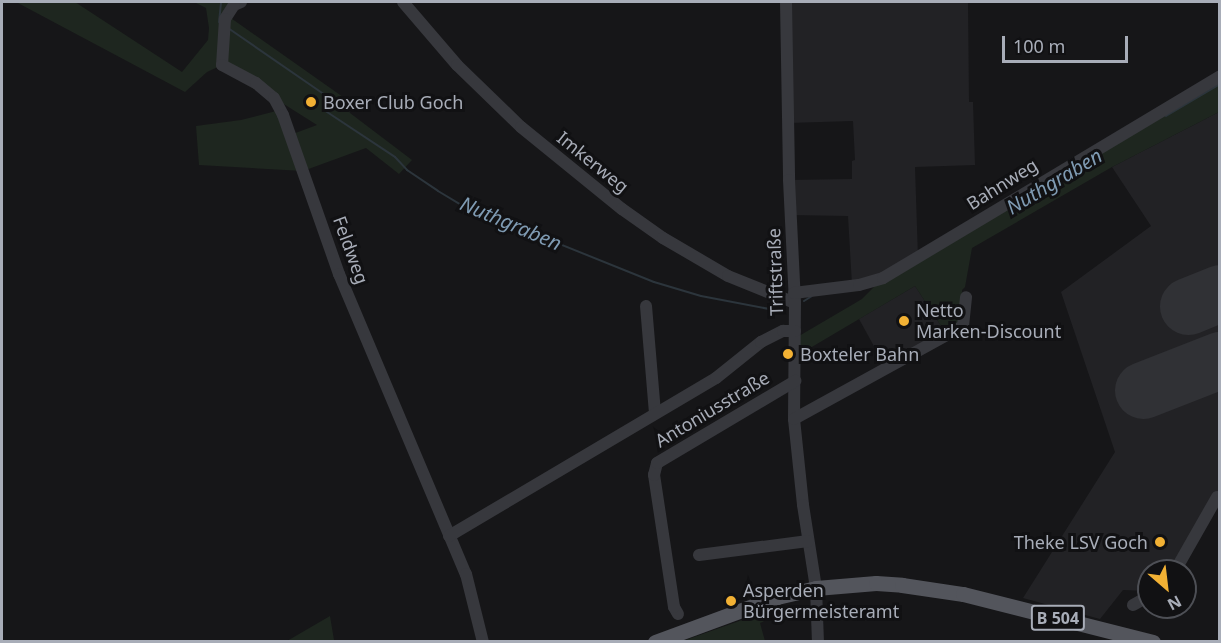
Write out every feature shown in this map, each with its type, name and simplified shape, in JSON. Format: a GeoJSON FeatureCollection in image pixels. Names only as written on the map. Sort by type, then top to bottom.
{"type":"FeatureCollection","features":[{"type":"Feature","properties":{"kind":"main road","name":"B 504"},"geometry":{"type":"LineString","coordinates":[[654,642],[754,604],[816,588],[876,583],[933,589],[1153,642]]}},
{"type":"Feature","properties":{"kind":"street","name":"Feldweg"},"geometry":{"type":"LineString","coordinates":[[241,2],[234,5],[225,19],[222,65],[256,83],[274,98],[283,115],[339,274],[466,573],[483,642]]}},
{"type":"Feature","properties":{"kind":"street","name":"Imkerweg"},"geometry":{"type":"LineString","coordinates":[[403,2],[457,65],[521,127],[624,210],[663,238],[728,276],[794,298]]}},
{"type":"Feature","properties":{"kind":"street","name":"Triftstraße"},"geometry":{"type":"LineString","coordinates":[[786,2],[795,331],[794,419],[808,541],[816,588],[819,642]]}},
{"type":"Feature","properties":{"kind":"street","name":"Bahnweg"},"geometry":{"type":"LineString","coordinates":[[794,298],[883,278],[1220,76]]}},
{"type":"Feature","properties":{"kind":"street"},"geometry":{"type":"LineString","coordinates":[[794,419],[963,326],[966,297]]}},
{"type":"Feature","properties":{"kind":"street"},"geometry":{"type":"LineString","coordinates":[[645,306],[655,413]]}},
{"type":"Feature","properties":{"kind":"street"},"geometry":{"type":"LineString","coordinates":[[449,536],[716,378],[761,342],[783,331],[795,331]]}},
{"type":"Feature","properties":{"kind":"street","name":"Antoniusstraße"},"geometry":{"type":"LineString","coordinates":[[678,614],[674,607],[654,474],[657,463],[795,381]]}},
{"type":"Feature","properties":{"kind":"street"},"geometry":{"type":"LineString","coordinates":[[1182,559],[1217,497],[1220,510]]}},
{"type":"Feature","properties":{"kind":"street"},"geometry":{"type":"LineString","coordinates":[[699,555],[808,541]]}},
{"type":"Feature","properties":{"kind":"street"},"geometry":{"type":"LineString","coordinates":[[1133,605],[1137,603]]}},
{"type":"Feature","properties":{"kind":"shaded area"},"geometry":{"type":"Polygon","coordinates":[[[16,2],[75,2],[182,72],[208,40],[206,8],[194,2],[232,2],[228,16],[343,97],[350,113],[412,160],[399,174],[366,148],[303,171],[199,165],[196,126],[241,120],[280,110],[290,135],[317,125],[222,65],[207,72],[185,92],[16,2]]]}},
{"type":"Feature","properties":{"kind":"shaded area"},"geometry":{"type":"Polygon","coordinates":[[[785,2],[968,2],[969,102],[973,102],[975,165],[915,167],[918,257],[852,285],[848,216],[790,215],[789,180],[852,179],[852,161],[855,160],[853,121],[788,123],[785,2]]]}},
{"type":"Feature","properties":{"kind":"shaded area"},"geometry":{"type":"Polygon","coordinates":[[[1219,76],[1219,112],[1112,167],[972,248],[965,287],[962,290],[963,326],[947,335],[915,286],[800,354],[799,336],[862,299],[883,278],[1219,76]]]}},
{"type":"Feature","properties":{"kind":"shaded area"},"geometry":{"type":"Polygon","coordinates":[[[1219,112],[1219,492],[1182,559],[1137,559],[1137,591],[1123,590],[1100,619],[1023,598],[1115,452],[1061,292],[1151,226],[1112,167],[1219,112]]]}},
{"type":"Feature","properties":{"kind":"shaded area"},"geometry":{"type":"Polygon","coordinates":[[[915,286],[947,335],[886,368],[859,319],[915,286]]]}},
{"type":"Feature","properties":{"kind":"shaded area"},"geometry":{"type":"Polygon","coordinates":[[[770,610],[771,618],[760,623],[765,641],[680,642],[770,610]]]}},
{"type":"Feature","properties":{"kind":"shaded area"},"geometry":{"type":"Polygon","coordinates":[[[330,616],[334,640],[287,641],[330,616]]]}},
{"type":"Feature","properties":{"kind":"waterway","name":"Nuthgraben"},"geometry":{"type":"LineString","coordinates":[[219,22],[221,2]]}},
{"type":"Feature","properties":{"kind":"waterway","name":"Nuthgraben"},"geometry":{"type":"LineString","coordinates":[[228,28],[331,99],[324,110],[395,157],[407,170],[460,204],[654,282],[701,296],[780,311]]}},
{"type":"Feature","properties":{"kind":"waterway","name":"Nuthgraben"},"geometry":{"type":"LineString","coordinates":[[1166,116],[1220,84]]}},
{"type":"Feature","properties":{"kind":"waterway","name":"Nuthgraben"},"geometry":{"type":"LineString","coordinates":[[804,301],[812,296]]}},
{"type":"Feature","properties":{"kind":"runway"},"geometry":{"type":"LineString","coordinates":[[1188,306],[1220,293]]}},
{"type":"Feature","properties":{"kind":"runway"},"geometry":{"type":"LineString","coordinates":[[1143,390],[1220,360]]}},
{"type":"Feature","properties":{"kind":"place","name":"Boxer Club Goch"},"geometry":{"type":"Point","coordinates":[311,102]}},
{"type":"Feature","properties":{"kind":"place","name":"Netto Marken-Discount"},"geometry":{"type":"Point","coordinates":[904,321]}},
{"type":"Feature","properties":{"kind":"place","name":"Boxteler Bahn"},"geometry":{"type":"Point","coordinates":[788,354]}},
{"type":"Feature","properties":{"kind":"place","name":"Theke LSV Goch"},"geometry":{"type":"Point","coordinates":[1160,542]}},
{"type":"Feature","properties":{"kind":"place","name":"Asperden Bürgermeisteramt"},"geometry":{"type":"Point","coordinates":[731,601]}}]}
